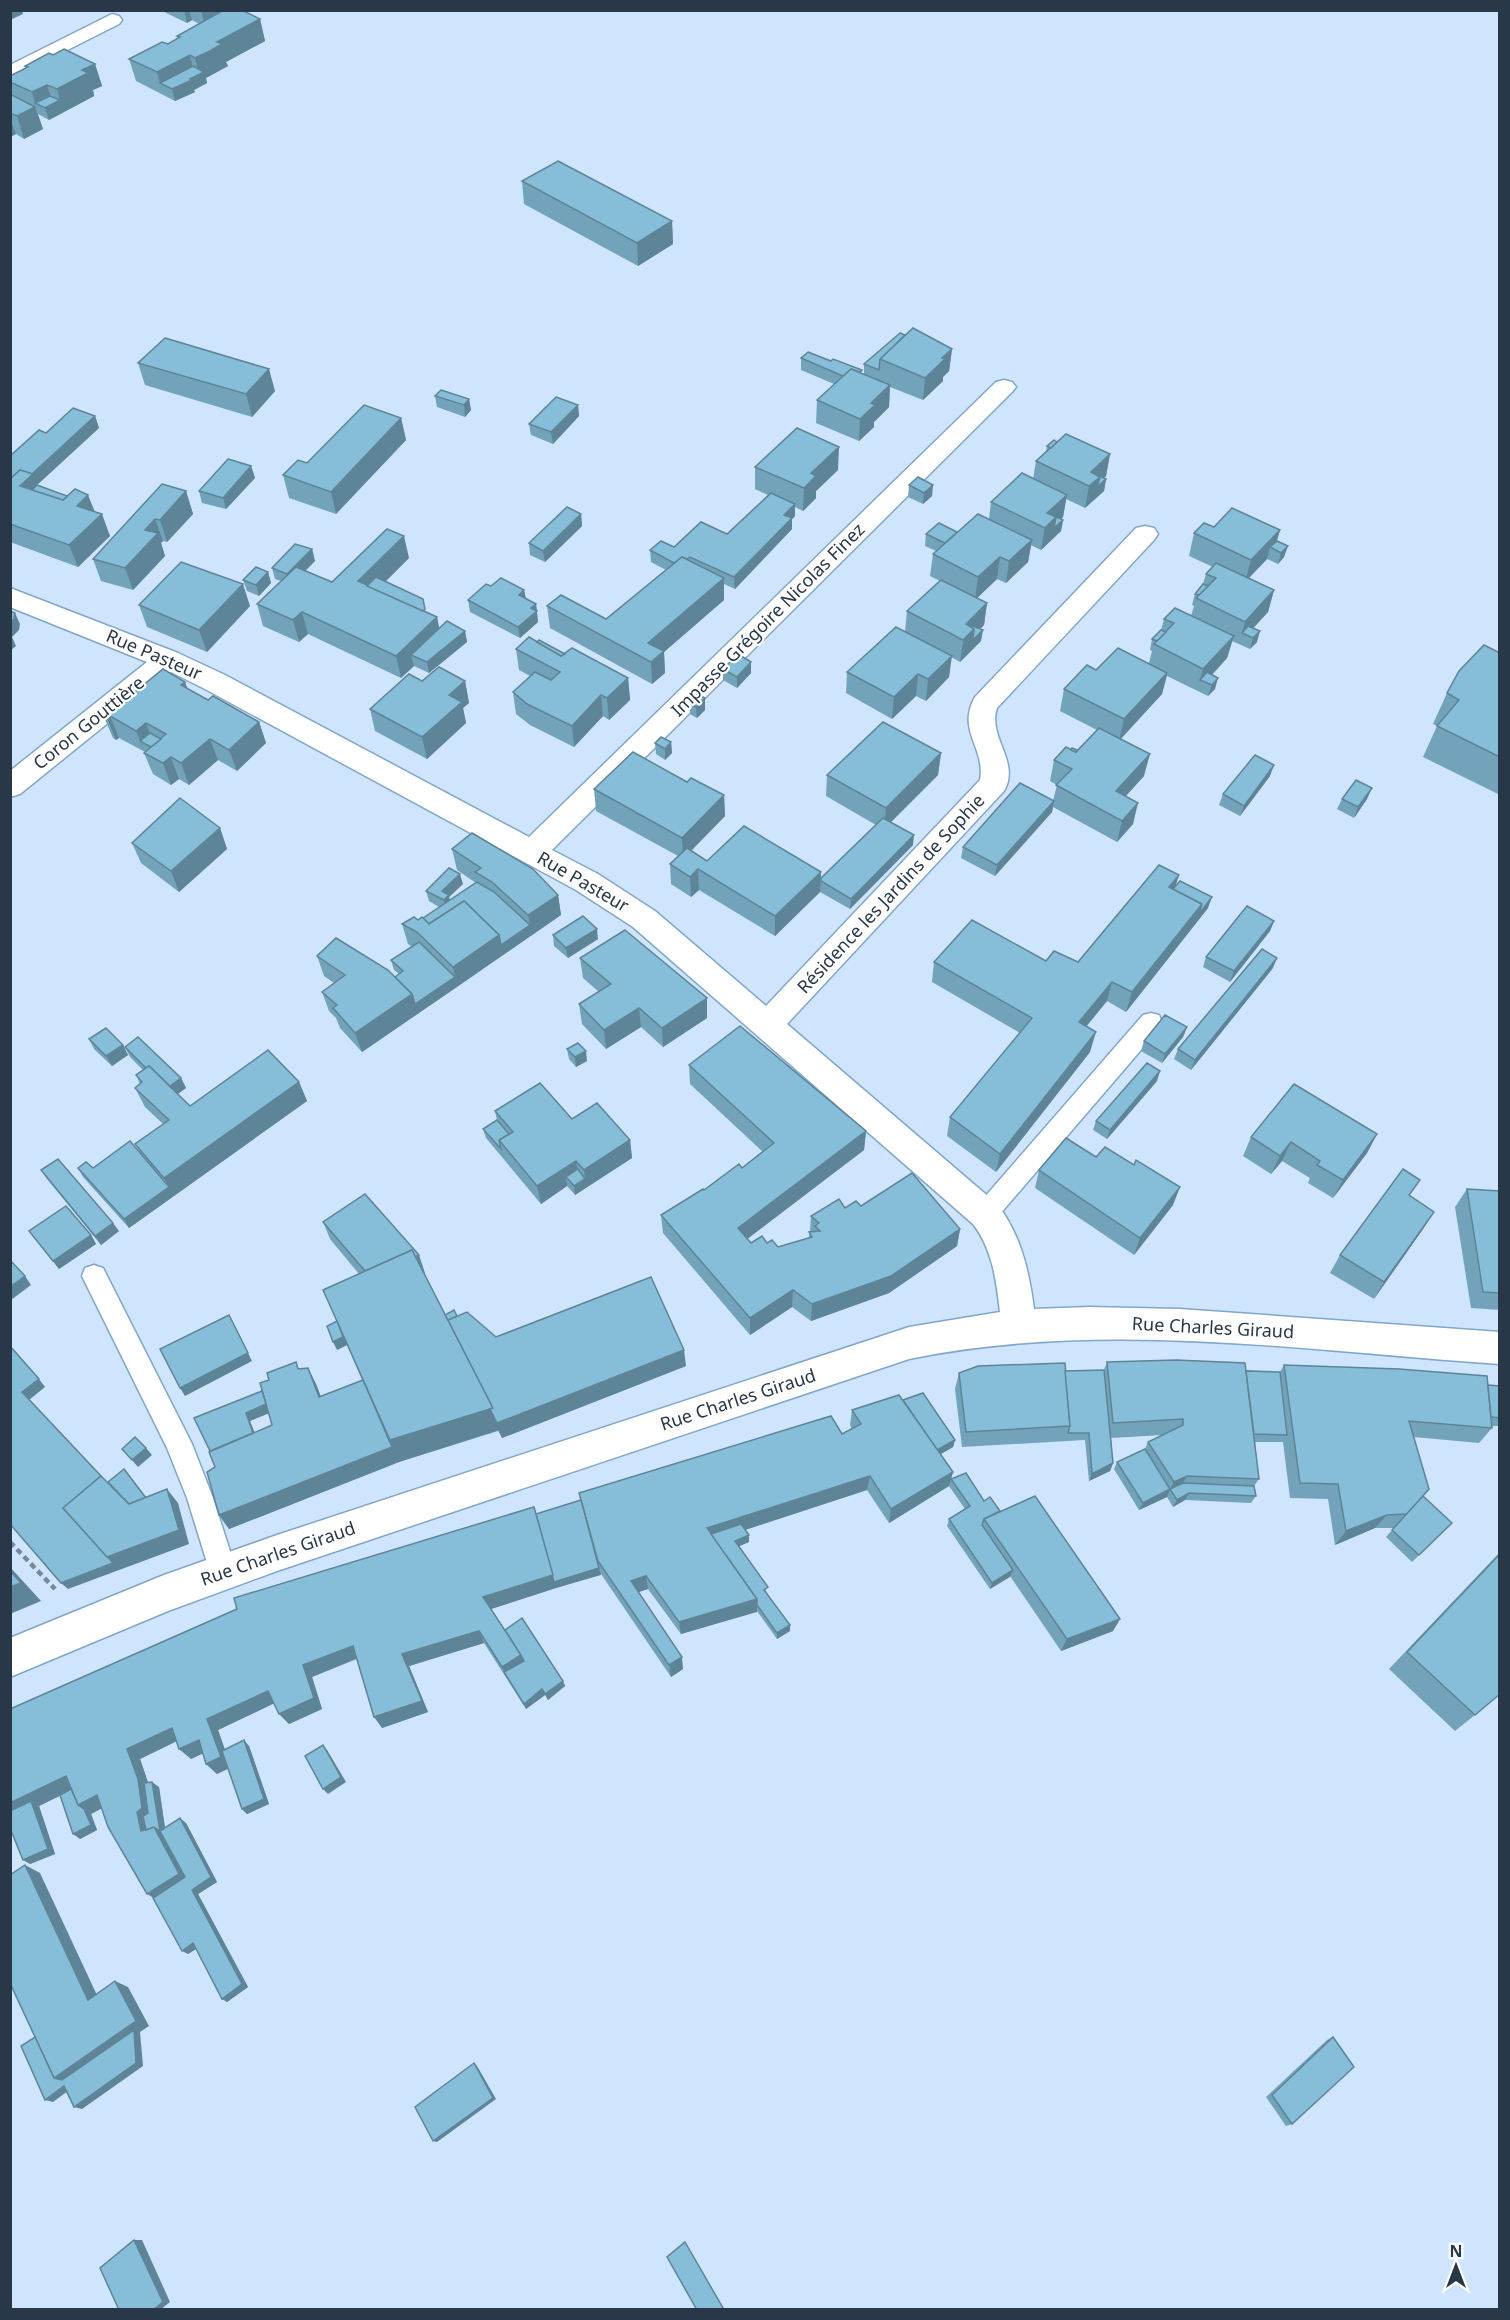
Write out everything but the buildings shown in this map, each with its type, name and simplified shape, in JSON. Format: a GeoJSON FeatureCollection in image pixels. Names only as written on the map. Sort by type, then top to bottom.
{"type":"FeatureCollection","features":[{"type":"Feature","properties":{"kind":"street"},"geometry":{"type":"LineString","coordinates":[[10,74],[112,20]]}},
{"type":"Feature","properties":{"kind":"street","name":"Impasse Grégoire Nicolas Finez"},"geometry":{"type":"LineString","coordinates":[[532,852],[1004,387]]}},
{"type":"Feature","properties":{"kind":"street","name":"Résidence les Jardins de Sophie"},"geometry":{"type":"LineString","coordinates":[[767,1025],[994,783],[998,766],[980,718],[985,704],[1145,534]]}},
{"type":"Feature","properties":{"kind":"street","name":"Rue Pasteur"},"geometry":{"type":"LineString","coordinates":[[10,597],[168,660],[237,693],[532,852],[604,892],[644,919],[995,1224],[1006,1249],[1019,1325]]}},
{"type":"Feature","properties":{"kind":"street","name":"Coron Gouttière"},"geometry":{"type":"LineString","coordinates":[[10,787],[168,660]]}},
{"type":"Feature","properties":{"kind":"street","name":"Rue Charles Giraud"},"geometry":{"type":"LineString","coordinates":[[10,1658],[223,1573],[909,1343],[975,1329],[1019,1325],[1117,1322],[1500,1348]]}},
{"type":"Feature","properties":{"kind":"lane"},"geometry":{"type":"LineString","coordinates":[[985,1214],[1151,1022]]}},
{"type":"Feature","properties":{"kind":"lane"},"geometry":{"type":"LineString","coordinates":[[94,1276],[179,1444],[200,1498],[223,1573]]}},
{"type":"Feature","properties":{"kind":"path"},"geometry":{"type":"LineString","coordinates":[[10,1542],[88,1625]]}}]}
